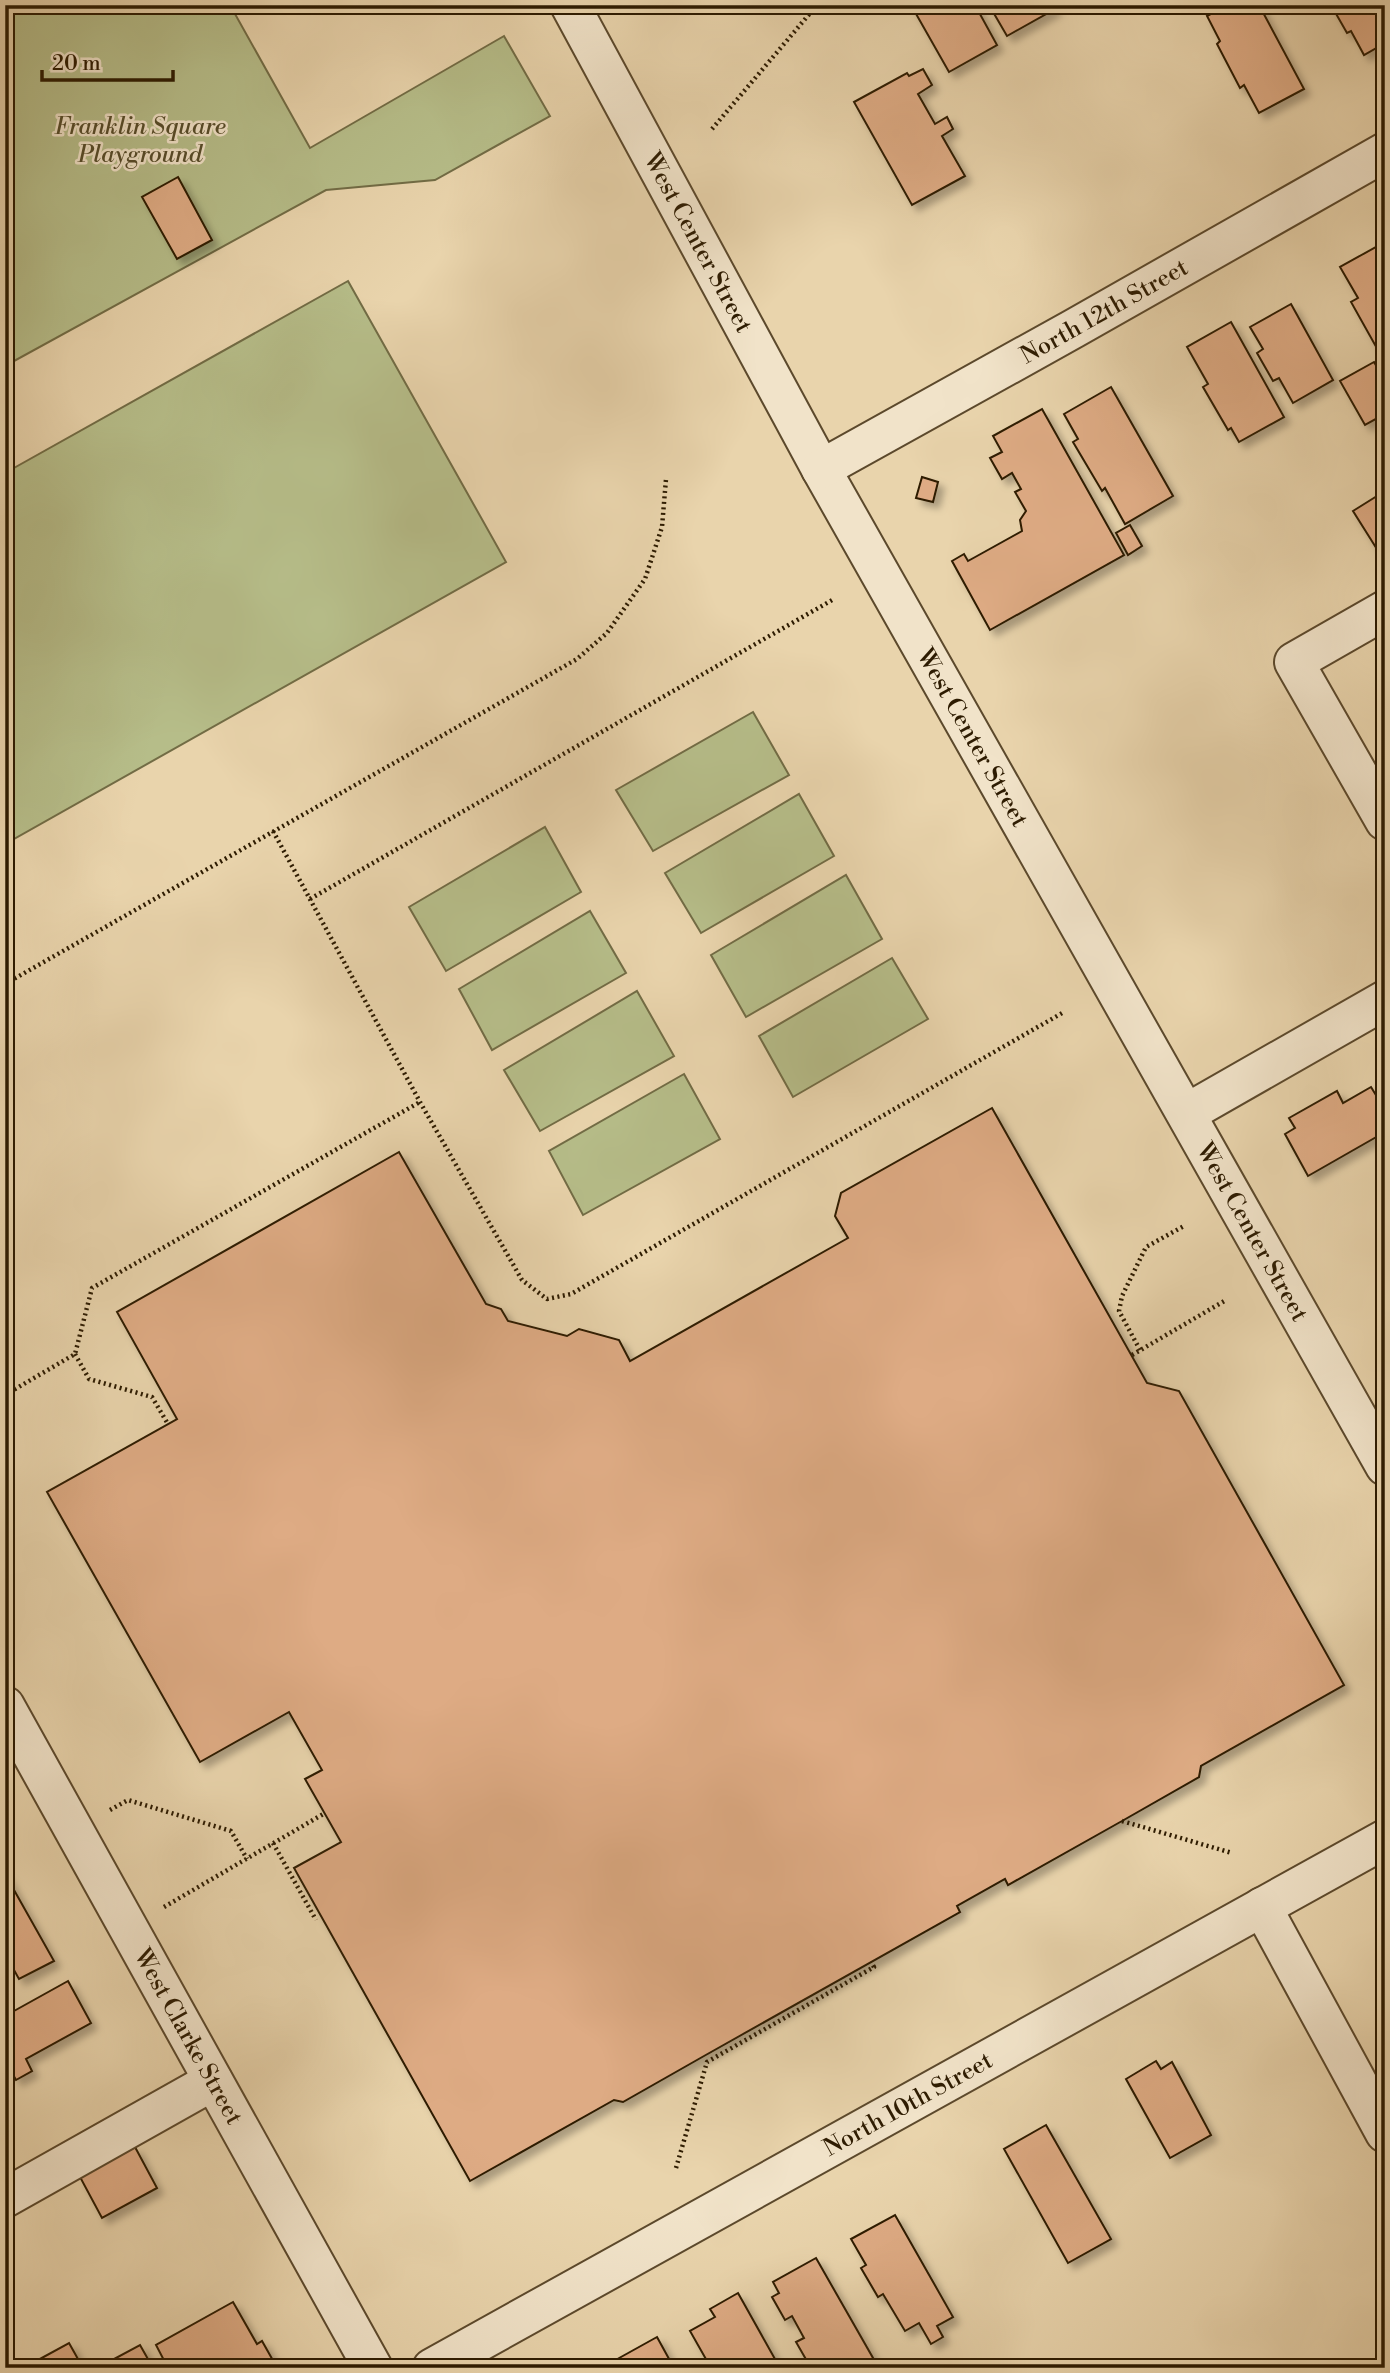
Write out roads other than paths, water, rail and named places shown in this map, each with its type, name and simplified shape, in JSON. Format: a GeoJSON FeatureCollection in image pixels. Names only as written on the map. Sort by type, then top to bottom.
{"type":"FeatureCollection","features":[{"type":"Feature","properties":{"kind":"street","name":"West Center Street"},"geometry":{"type":"LineString","coordinates":[[570,5],[821,469],[1018,820],[1187,1113],[1374,1422],[1385,1466]]}},
{"type":"Feature","properties":{"kind":"street","name":"North 12th Street"},"geometry":{"type":"LineString","coordinates":[[821,469],[1385,152]]}},
{"type":"Feature","properties":{"kind":"street"},"geometry":{"type":"LineString","coordinates":[[1385,610],[1294,662],[1385,821]]}},
{"type":"Feature","properties":{"kind":"street"},"geometry":{"type":"LineString","coordinates":[[1187,1113],[1385,1000]]}},
{"type":"Feature","properties":{"kind":"street","name":"West Clarke Street"},"geometry":{"type":"LineString","coordinates":[[5,1706],[19,1767],[213,2081],[373,2368]]}},
{"type":"Feature","properties":{"kind":"street","name":"North 10th Street"},"geometry":{"type":"LineString","coordinates":[[432,2368],[1385,1839]]}},
{"type":"Feature","properties":{"kind":"street"},"geometry":{"type":"LineString","coordinates":[[1262,1907],[1385,2133]]}},
{"type":"Feature","properties":{"kind":"street"},"geometry":{"type":"LineString","coordinates":[[5,2197],[213,2081]]}},
{"type":"Feature","properties":{"kind":"park label","name":"Franklin Square Playground"},"geometry":{"type":"Point","coordinates":[140,140]}}]}
